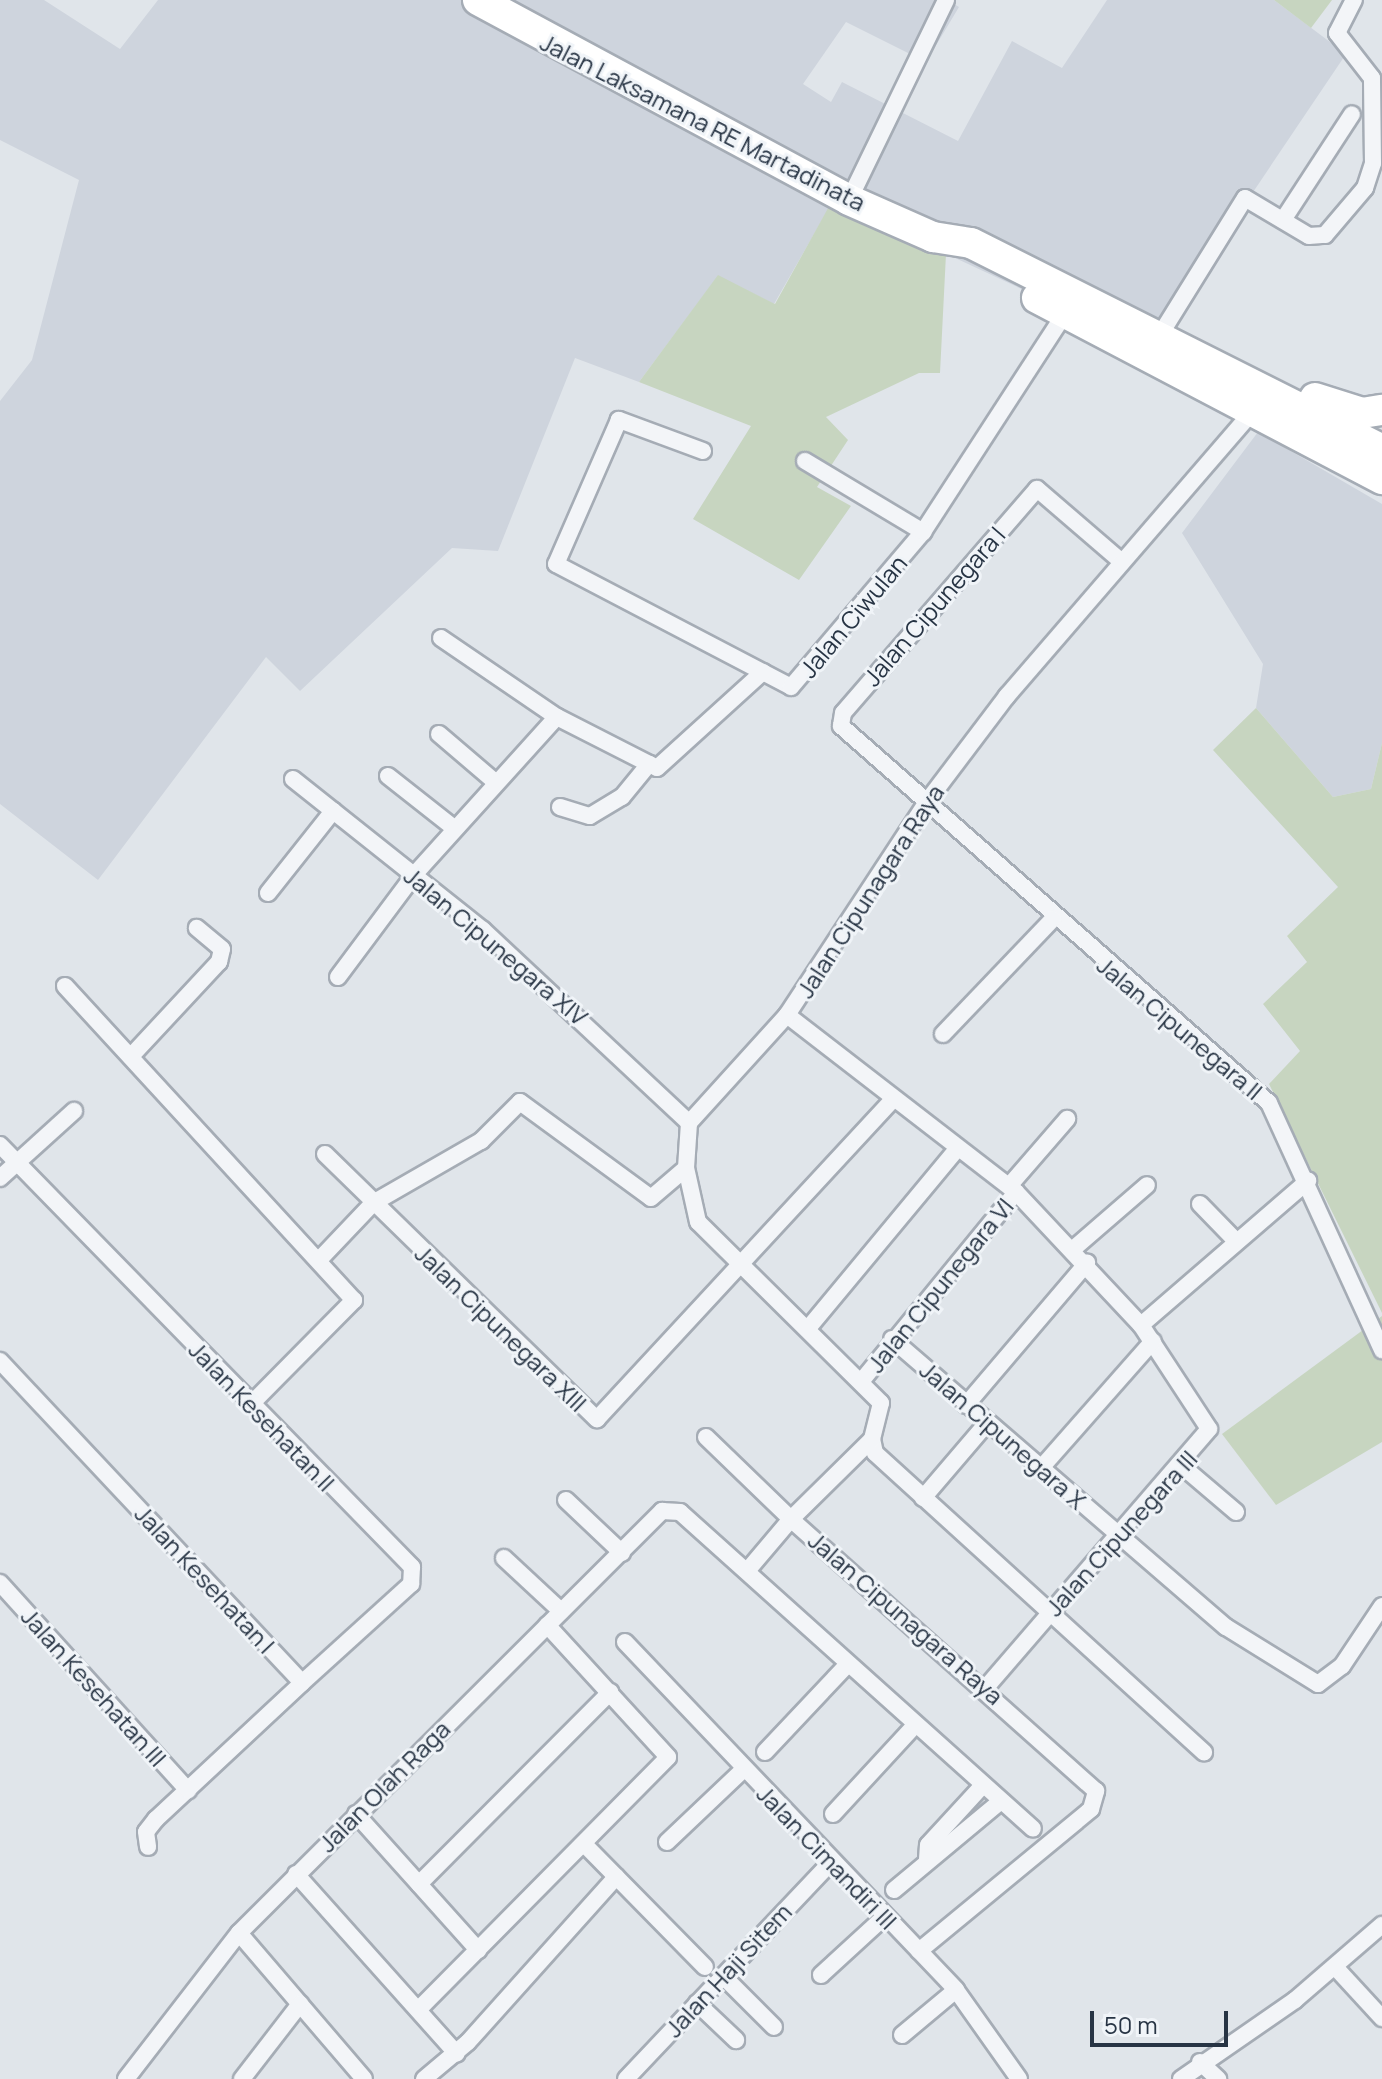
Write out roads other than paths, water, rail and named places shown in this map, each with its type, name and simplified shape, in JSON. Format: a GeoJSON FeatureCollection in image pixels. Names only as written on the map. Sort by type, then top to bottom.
{"type":"FeatureCollection","features":[{"type":"Feature","properties":{"kind":"highway","name":"Jalan Laksamana RE Martadinata"},"geometry":{"type":"LineString","coordinates":[[478,0],[849,200],[933,237],[1065,313],[1382,450]]}},
{"type":"Feature","properties":{"kind":"highway","name":"Jalan Laksamana RE Martadinata"},"geometry":{"type":"LineString","coordinates":[[933,237],[971,243],[1160,335],[1382,479]]}},
{"type":"Feature","properties":{"kind":"highway"},"geometry":{"type":"LineString","coordinates":[[1262,400],[1362,413],[1382,410]]}},
{"type":"Feature","properties":{"kind":"street"},"geometry":{"type":"LineString","coordinates":[[849,200],[946,0]]}},
{"type":"Feature","properties":{"kind":"street"},"geometry":{"type":"LineString","coordinates":[[1160,335],[1245,198],[1309,236],[1325,235],[1365,188],[1373,163],[1372,78],[1337,33],[1354,0]]}},
{"type":"Feature","properties":{"kind":"street"},"geometry":{"type":"LineString","coordinates":[[1283,220],[1352,114]]}},
{"type":"Feature","properties":{"kind":"street","name":"Jalan Ciwulan"},"geometry":{"type":"LineString","coordinates":[[703,451],[619,420],[556,564],[791,687],[800,681],[923,532],[1065,313]]}},
{"type":"Feature","properties":{"kind":"street","name":"Jalan Cipunagara Raya"},"geometry":{"type":"LineString","coordinates":[[689,1123],[787,1015],[929,799],[1122,562],[1262,400]]}},
{"type":"Feature","properties":{"kind":"street"},"geometry":{"type":"LineString","coordinates":[[805,461],[923,532]]}},
{"type":"Feature","properties":{"kind":"street","name":"Jalan Cipunegara I"},"geometry":{"type":"LineString","coordinates":[[929,799],[841,726],[843,713],[1037,489],[1122,562]]}},
{"type":"Feature","properties":{"kind":"street"},"geometry":{"type":"LineString","coordinates":[[441,638],[557,717],[649,764],[668,764],[763,672]]}},
{"type":"Feature","properties":{"kind":"street"},"geometry":{"type":"LineString","coordinates":[[338,977],[414,875],[494,781],[557,717]]}},
{"type":"Feature","properties":{"kind":"street"},"geometry":{"type":"LineString","coordinates":[[439,734],[494,781]]}},
{"type":"Feature","properties":{"kind":"street"},"geometry":{"type":"LineString","coordinates":[[560,807],[590,816],[622,797],[649,764]]}},
{"type":"Feature","properties":{"kind":"street"},"geometry":{"type":"LineString","coordinates":[[388,776],[454,828]]}},
{"type":"Feature","properties":{"kind":"street","name":"Jalan Cipunegara XIV"},"geometry":{"type":"LineString","coordinates":[[293,779],[414,875],[594,1029],[689,1123]]}},
{"type":"Feature","properties":{"kind":"street","name":"Jalan Cipunegara II"},"geometry":{"type":"LineString","coordinates":[[929,799],[1053,919],[1269,1103],[1308,1181],[1382,1350]]}},
{"type":"Feature","properties":{"kind":"street"},"geometry":{"type":"LineString","coordinates":[[268,893],[333,811]]}},
{"type":"Feature","properties":{"kind":"street"},"geometry":{"type":"LineString","coordinates":[[943,1034],[1053,919]]}},
{"type":"Feature","properties":{"kind":"street"},"geometry":{"type":"LineString","coordinates":[[197,928],[222,949],[219,962],[134,1053],[132,1060],[354,1300],[251,1404]]}},
{"type":"Feature","properties":{"kind":"street"},"geometry":{"type":"LineString","coordinates":[[65,986],[134,1053]]}},
{"type":"Feature","properties":{"kind":"street","name":"Jalan Cipunegara III"},"geometry":{"type":"LineString","coordinates":[[787,1015],[1012,1189],[1087,1263],[1141,1325],[1209,1429],[1122,1536],[986,1687]]}},
{"type":"Feature","properties":{"kind":"street"},"geometry":{"type":"LineString","coordinates":[[737,1263],[893,1099]]}},
{"type":"Feature","properties":{"kind":"street"},"geometry":{"type":"LineString","coordinates":[[319,1260],[373,1203],[481,1141],[520,1102],[651,1198],[686,1168]]}},
{"type":"Feature","properties":{"kind":"street"},"geometry":{"type":"LineString","coordinates":[[0,1178],[74,1111]]}},
{"type":"Feature","properties":{"kind":"street","name":"Jalan Cipunegara VI"},"geometry":{"type":"LineString","coordinates":[[864,1378],[1067,1119]]}},
{"type":"Feature","properties":{"kind":"street"},"geometry":{"type":"LineString","coordinates":[[689,1123],[686,1168],[698,1222],[737,1263],[864,1378],[881,1403],[872,1439],[875,1453],[1204,1752]]}},
{"type":"Feature","properties":{"kind":"street","name":"Jalan Kesehatan II"},"geometry":{"type":"LineString","coordinates":[[0,1145],[415,1575],[302,1683]]}},
{"type":"Feature","properties":{"kind":"street"},"geometry":{"type":"LineString","coordinates":[[810,1326],[958,1148]]}},
{"type":"Feature","properties":{"kind":"street","name":"Jalan Cipunegara XIII"},"geometry":{"type":"LineString","coordinates":[[325,1154],[597,1419],[737,1263]]}},
{"type":"Feature","properties":{"kind":"street"},"geometry":{"type":"LineString","coordinates":[[1141,1325],[1234,1239],[1308,1181]]}},
{"type":"Feature","properties":{"kind":"street"},"geometry":{"type":"LineString","coordinates":[[1072,1250],[1147,1185]]}},
{"type":"Feature","properties":{"kind":"street"},"geometry":{"type":"LineString","coordinates":[[1200,1204],[1234,1239]]}},
{"type":"Feature","properties":{"kind":"street"},"geometry":{"type":"LineString","coordinates":[[966,1405],[1087,1263]]}},
{"type":"Feature","properties":{"kind":"street","name":"Jalan Cipunegara X"},"geometry":{"type":"LineString","coordinates":[[892,1339],[1226,1627],[1312,1681],[1325,1684],[1342,1666],[1382,1606]]}},
{"type":"Feature","properties":{"kind":"street"},"geometry":{"type":"LineString","coordinates":[[1041,1468],[1153,1341]]}},
{"type":"Feature","properties":{"kind":"street","name":"Jalan Kesehatan I"},"geometry":{"type":"LineString","coordinates":[[0,1361],[302,1683]]}},
{"type":"Feature","properties":{"kind":"street"},"geometry":{"type":"LineString","coordinates":[[923,1498],[988,1422]]}},
{"type":"Feature","properties":{"kind":"street"},"geometry":{"type":"LineString","coordinates":[[706,1437],[791,1519],[747,1571],[1033,1829]]}},
{"type":"Feature","properties":{"kind":"street","name":"Jalan Cipunagara Raya"},"geometry":{"type":"LineString","coordinates":[[872,1439],[791,1519],[986,1687],[1096,1791],[1091,1809],[919,1951]]}},
{"type":"Feature","properties":{"kind":"street"},"geometry":{"type":"LineString","coordinates":[[1182,1466],[1236,1512]]}},
{"type":"Feature","properties":{"kind":"street"},"geometry":{"type":"LineString","coordinates":[[566,1500],[622,1553]]}},
{"type":"Feature","properties":{"kind":"street","name":"Jalan Olah Raga"},"geometry":{"type":"LineString","coordinates":[[126,2079],[239,1933],[662,1511],[680,1512],[747,1571]]}},
{"type":"Feature","properties":{"kind":"street"},"geometry":{"type":"LineString","coordinates":[[504,1558],[561,1611]]}},
{"type":"Feature","properties":{"kind":"street","name":"Jalan Kesehatan III"},"geometry":{"type":"LineString","coordinates":[[0,1583],[188,1790]]}},
{"type":"Feature","properties":{"kind":"street"},"geometry":{"type":"LineString","coordinates":[[419,2009],[585,1845],[668,1757],[547,1625]]}},
{"type":"Feature","properties":{"kind":"street","name":"Jalan Cimandiri III"},"geometry":{"type":"LineString","coordinates":[[625,1642],[743,1770],[956,1990],[1019,2079]]}},
{"type":"Feature","properties":{"kind":"street"},"geometry":{"type":"LineString","coordinates":[[765,1752],[848,1664]]}},
{"type":"Feature","properties":{"kind":"street"},"geometry":{"type":"LineString","coordinates":[[148,1847],[147,1829],[302,1683]]}},
{"type":"Feature","properties":{"kind":"street"},"geometry":{"type":"LineString","coordinates":[[419,1884],[610,1692]]}},
{"type":"Feature","properties":{"kind":"street"},"geometry":{"type":"LineString","coordinates":[[833,1814],[915,1725]]}},
{"type":"Feature","properties":{"kind":"street"},"geometry":{"type":"LineString","coordinates":[[667,1842],[743,1770]]}},
{"type":"Feature","properties":{"kind":"street"},"geometry":{"type":"LineString","coordinates":[[927,1859],[928,1845],[983,1785]]}},
{"type":"Feature","properties":{"kind":"street"},"geometry":{"type":"LineString","coordinates":[[894,1890],[927,1859],[945,1854],[1001,1801]]}},
{"type":"Feature","properties":{"kind":"street"},"geometry":{"type":"LineString","coordinates":[[356,1814],[478,1950]]}},
{"type":"Feature","properties":{"kind":"street"},"geometry":{"type":"LineString","coordinates":[[585,1845],[705,1967]]}},
{"type":"Feature","properties":{"kind":"street","name":"Jalan Haji Sitem"},"geometry":{"type":"LineString","coordinates":[[626,2079],[831,1862]]}},
{"type":"Feature","properties":{"kind":"street"},"geometry":{"type":"LineString","coordinates":[[296,1874],[457,2054]]}},
{"type":"Feature","properties":{"kind":"street"},"geometry":{"type":"LineString","coordinates":[[424,2079],[457,2054],[616,1877]]}},
{"type":"Feature","properties":{"kind":"street"},"geometry":{"type":"LineString","coordinates":[[821,1975],[884,1917]]}},
{"type":"Feature","properties":{"kind":"street"},"geometry":{"type":"LineString","coordinates":[[1181,2079],[1200,2062],[1336,1968],[1382,1925]]}},
{"type":"Feature","properties":{"kind":"street"},"geometry":{"type":"LineString","coordinates":[[239,1933],[355,2075]]}},
{"type":"Feature","properties":{"kind":"street"},"geometry":{"type":"LineString","coordinates":[[1336,1968],[1382,2018]]}},
{"type":"Feature","properties":{"kind":"street"},"geometry":{"type":"LineString","coordinates":[[723,1976],[774,2027]]}},
{"type":"Feature","properties":{"kind":"street"},"geometry":{"type":"LineString","coordinates":[[902,2035],[956,1990]]}},
{"type":"Feature","properties":{"kind":"street"},"geometry":{"type":"LineString","coordinates":[[697,2003],[736,2040]]}},
{"type":"Feature","properties":{"kind":"street"},"geometry":{"type":"LineString","coordinates":[[242,2079],[300,2004]]}},
{"type":"Feature","properties":{"kind":"street"},"geometry":{"type":"LineString","coordinates":[[1200,2062],[1218,2079]]}}]}
